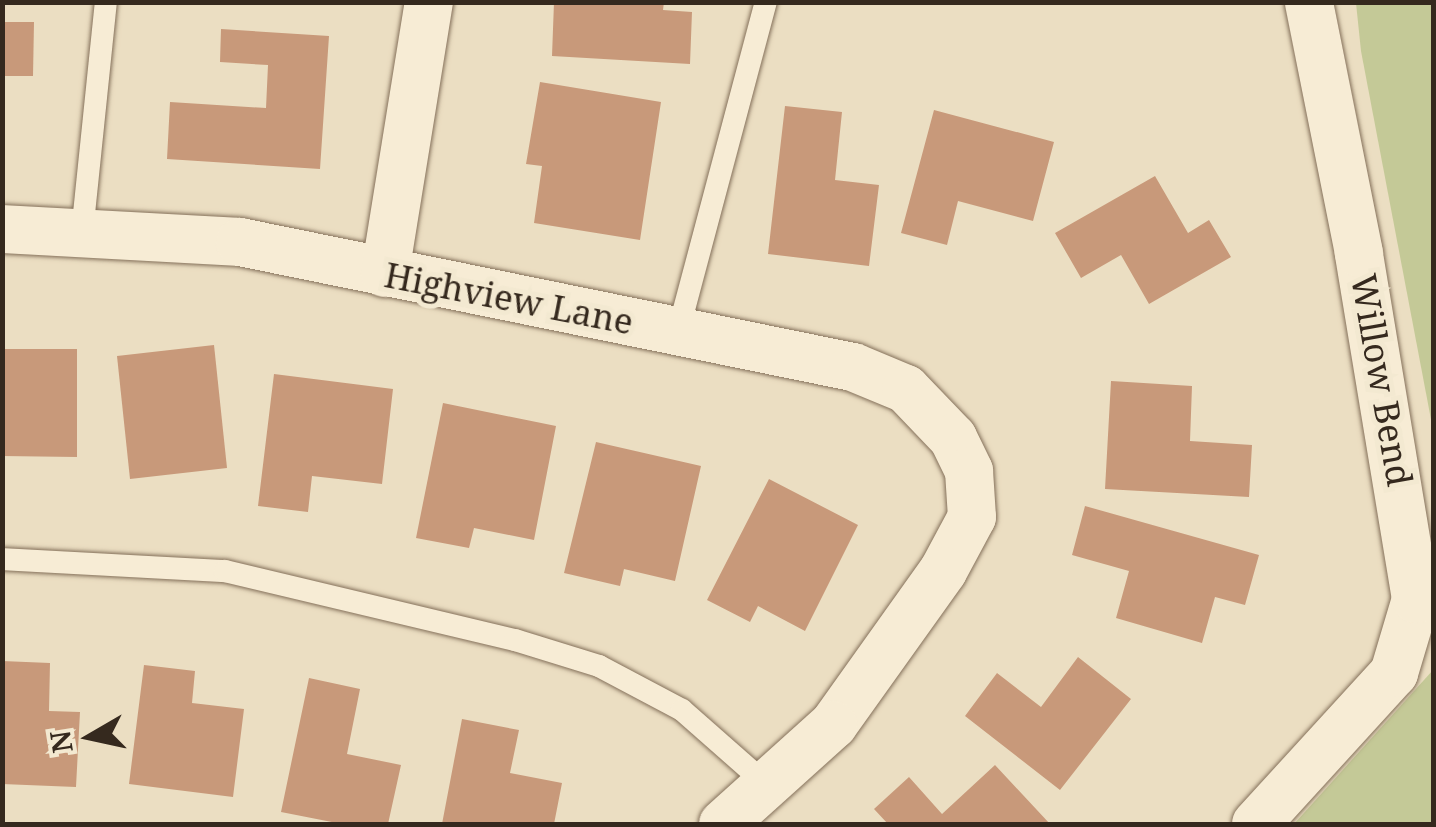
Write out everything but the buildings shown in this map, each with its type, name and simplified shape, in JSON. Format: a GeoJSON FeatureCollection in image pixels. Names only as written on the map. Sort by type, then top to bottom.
{"type":"FeatureCollection","features":[{"type":"Feature","properties":{"kind":"street"},"geometry":{"type":"LineString","coordinates":[[385,273],[429,2]]}},
{"type":"Feature","properties":{"kind":"street","name":"Willow Bend"},"geometry":{"type":"LineString","coordinates":[[1256,824],[1394,673],[1416,599],[1359,253],[1309,2]]}},
{"type":"Feature","properties":{"kind":"street","name":"Highview Lane"},"geometry":{"type":"LineString","coordinates":[[2,229],[240,242],[853,367],[906,389],[954,438],[969,470],[972,517],[943,571],[833,725],[766,784]]}},
{"type":"Feature","properties":{"kind":"street"},"geometry":{"type":"LineString","coordinates":[[723,824],[766,784]]}},
{"type":"Feature","properties":{"kind":"lane"},"geometry":{"type":"LineString","coordinates":[[82,234],[106,2]]}},
{"type":"Feature","properties":{"kind":"lane"},"geometry":{"type":"LineString","coordinates":[[678,332],[766,2]]}},
{"type":"Feature","properties":{"kind":"lane"},"geometry":{"type":"LineString","coordinates":[[2,560],[225,572],[515,640],[599,666],[682,710],[766,784]]}},
{"type":"Feature","properties":{"kind":"green space"},"geometry":{"type":"Polygon","coordinates":[[[1356,3],[1433,3],[1433,430],[1361,51],[1356,3]]]}},
{"type":"Feature","properties":{"kind":"green space"},"geometry":{"type":"Polygon","coordinates":[[[1433,670],[1433,824],[1294,824],[1433,670]]]}}]}
